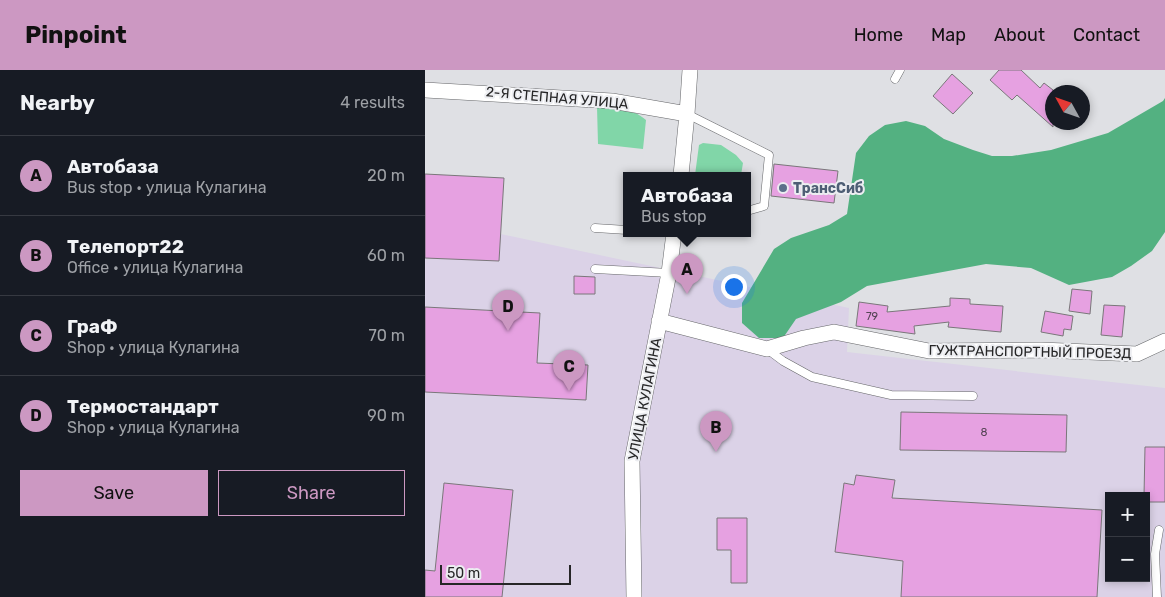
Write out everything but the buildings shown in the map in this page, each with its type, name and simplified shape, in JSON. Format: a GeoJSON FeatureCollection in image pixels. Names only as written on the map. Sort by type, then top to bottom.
{"type":"FeatureCollection","features":[{"type":"Feature","properties":{"kind":"street"},"geometry":{"type":"LineString","coordinates":[[681,172],[690,70]]}},
{"type":"Feature","properties":{"kind":"street","name":"2-Я СТЕПНАЯ УЛИЦА"},"geometry":{"type":"LineString","coordinates":[[425,90],[612,101],[687,114]]}},
{"type":"Feature","properties":{"kind":"street","name":"УЛИЦА КУЛАГИНА"},"geometry":{"type":"LineString","coordinates":[[634,597],[632,461],[674,237]]}},
{"type":"Feature","properties":{"kind":"street"},"geometry":{"type":"LineString","coordinates":[[659,321],[767,349]]}},
{"type":"Feature","properties":{"kind":"street","name":"ГУЖТРАНСПОРТНЫЙ ПРОЕЗД"},"geometry":{"type":"LineString","coordinates":[[767,349],[804,338],[834,332],[929,351],[1041,350],[1137,354],[1165,341]]}},
{"type":"Feature","properties":{"kind":"lane"},"geometry":{"type":"LineString","coordinates":[[895,79],[900,70]]}},
{"type":"Feature","properties":{"kind":"lane"},"geometry":{"type":"LineString","coordinates":[[687,114],[769,155],[764,206],[751,210]]}},
{"type":"Feature","properties":{"kind":"lane"},"geometry":{"type":"LineString","coordinates":[[595,228],[623,230]]}},
{"type":"Feature","properties":{"kind":"lane"},"geometry":{"type":"LineString","coordinates":[[595,269],[669,273]]}},
{"type":"Feature","properties":{"kind":"lane"},"geometry":{"type":"LineString","coordinates":[[767,349],[783,361],[813,377],[891,395],[973,396]]}},
{"type":"Feature","properties":{"kind":"lane"},"geometry":{"type":"LineString","coordinates":[[1157,597],[1155,554],[1159,530]]}},
{"type":"Feature","properties":{"kind":"shaded area"},"geometry":{"type":"Polygon","coordinates":[[[425,218],[849,308],[847,352],[1165,388],[1165,597],[425,597],[425,218]]]}},
{"type":"Feature","properties":{"kind":"green space"},"geometry":{"type":"Polygon","coordinates":[[[1165,98],[1165,232],[1152,251],[1112,277],[1069,285],[1031,268],[986,264],[867,286],[841,302],[796,319],[783,338],[759,338],[742,323],[742,303],[774,249],[791,238],[829,225],[847,214],[856,153],[869,136],[885,125],[906,121],[925,126],[944,139],[973,150],[992,156],[1012,156],[1051,150],[1108,133],[1163,101],[1165,98]]]}},
{"type":"Feature","properties":{"kind":"green space"},"geometry":{"type":"Polygon","coordinates":[[[597,107],[629,110],[646,120],[643,149],[598,144],[597,107]]]}},
{"type":"Feature","properties":{"kind":"green space"},"geometry":{"type":"Polygon","coordinates":[[[703,143],[721,145],[736,155],[743,163],[742,172],[695,172],[699,145],[703,143]]]}},
{"type":"Feature","properties":{"kind":"place","name":"ТрансСиб"},"geometry":{"type":"Point","coordinates":[783,188]}},
{"type":"Feature","properties":{"kind":"place","name":"Автобаза"},"geometry":{"type":"Point","coordinates":[687,294]}},
{"type":"Feature","properties":{"kind":"place","name":"Термостандарт"},"geometry":{"type":"Point","coordinates":[508,331]}},
{"type":"Feature","properties":{"kind":"place","name":"ГраФ"},"geometry":{"type":"Point","coordinates":[569,391]}},
{"type":"Feature","properties":{"kind":"place","name":"Телепорт22"},"geometry":{"type":"Point","coordinates":[716,452]}}]}
